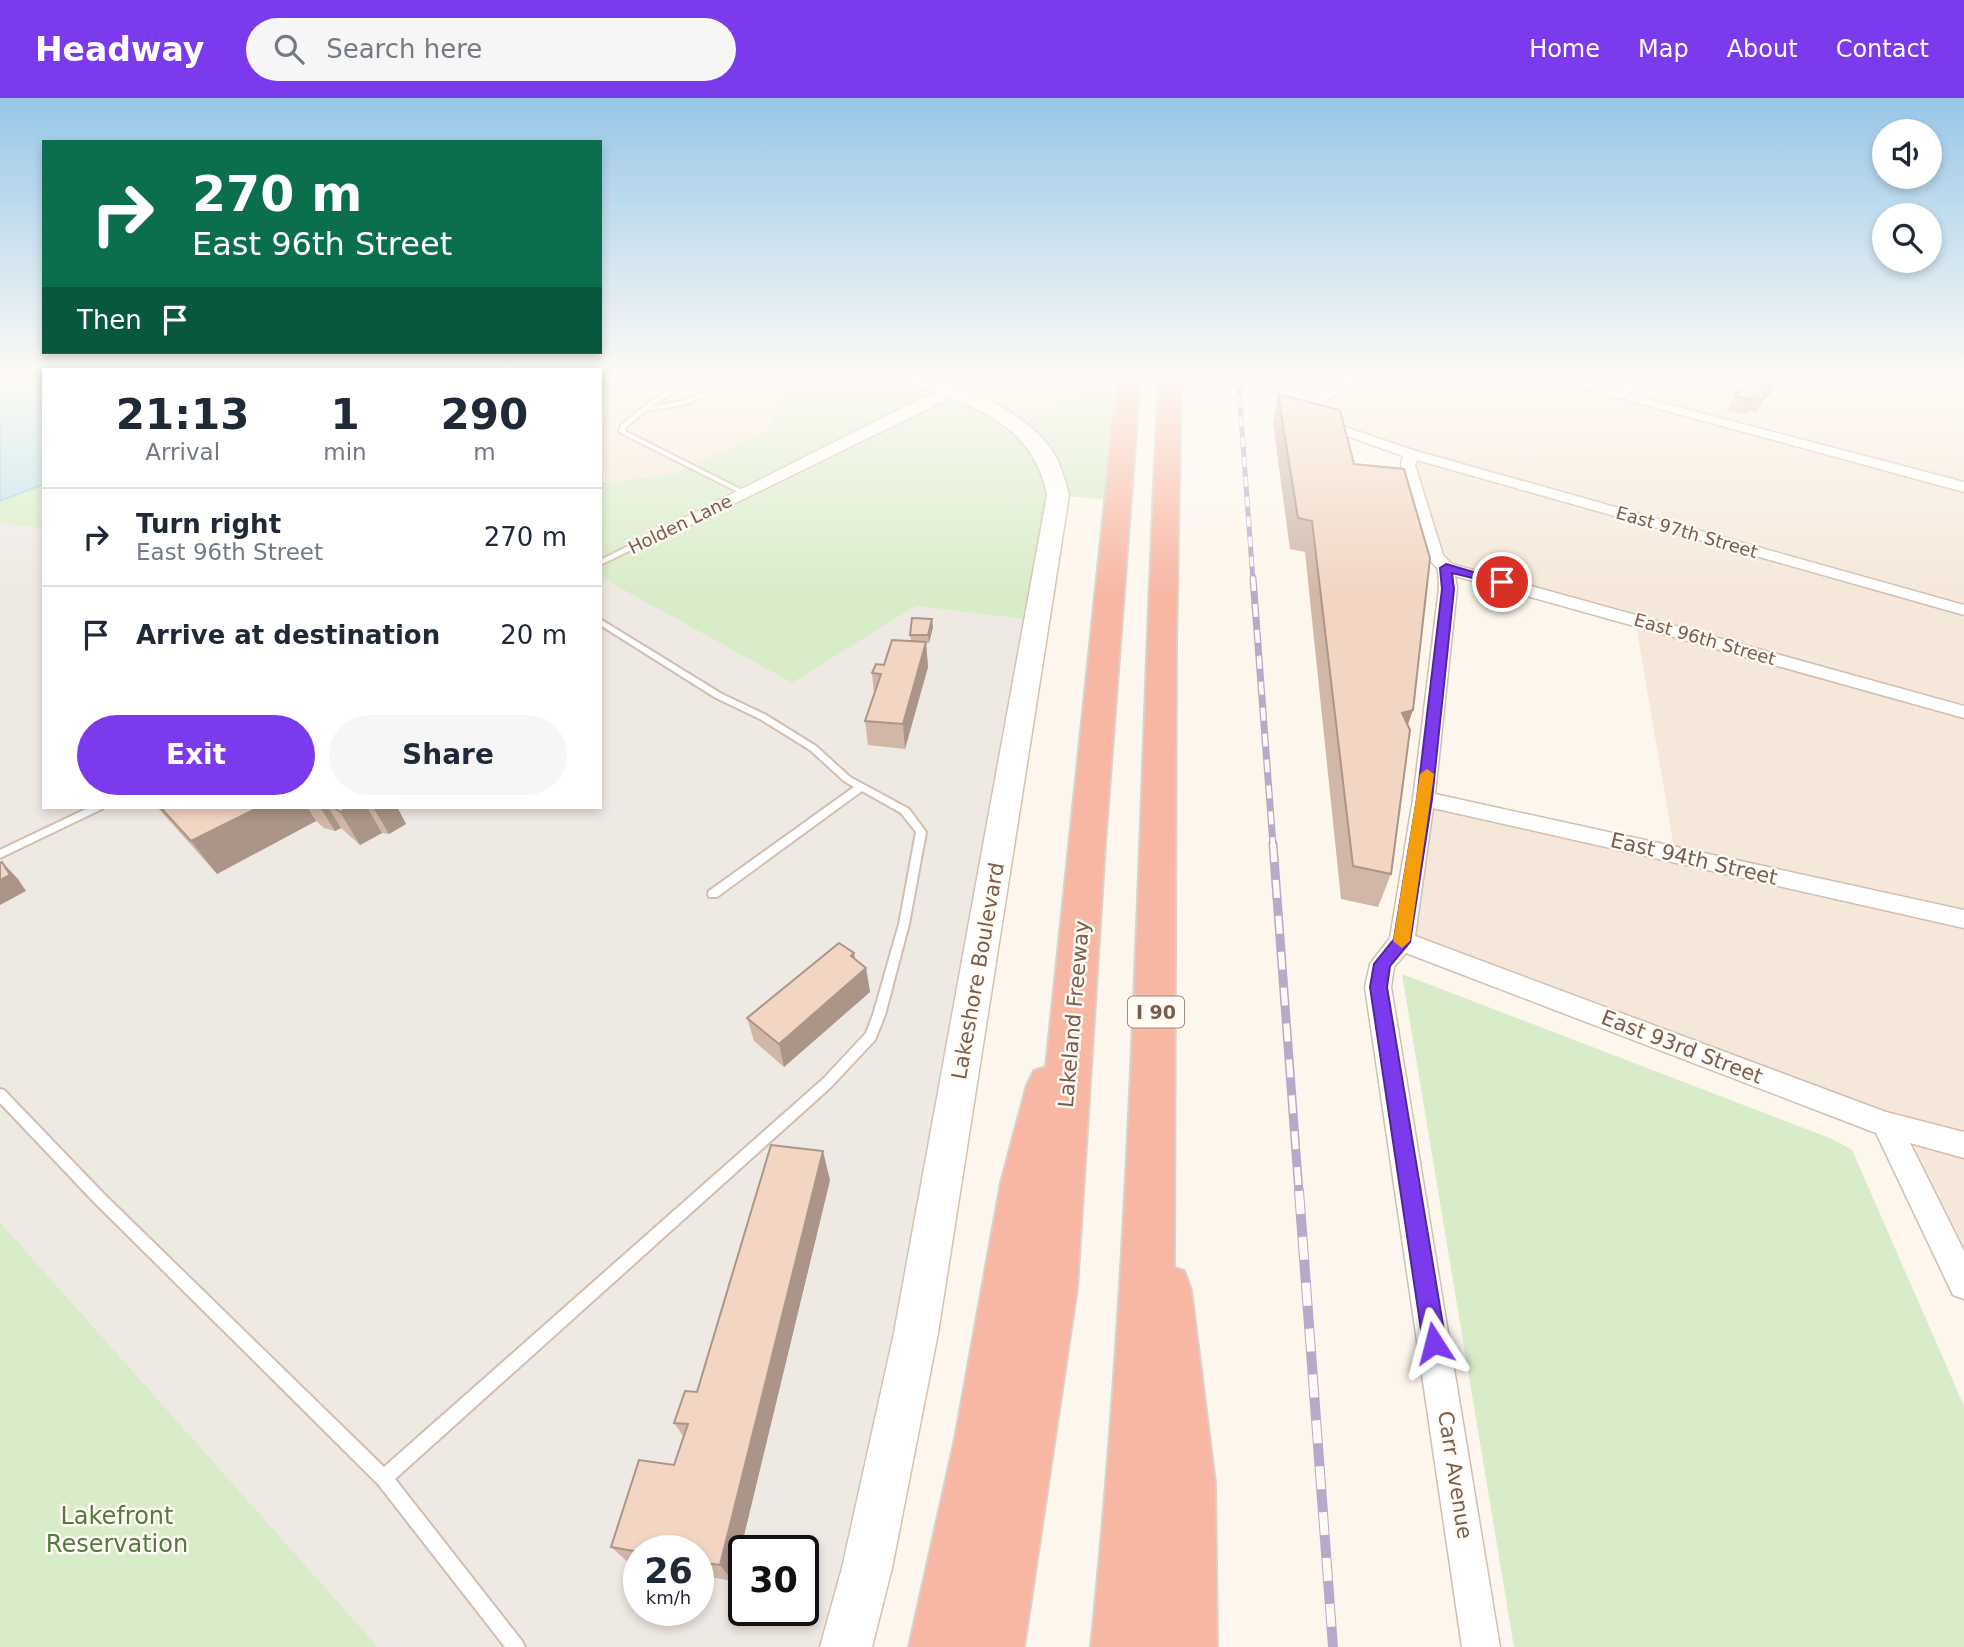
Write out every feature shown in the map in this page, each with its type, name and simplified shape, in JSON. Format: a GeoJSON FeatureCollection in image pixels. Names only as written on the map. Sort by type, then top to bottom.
{"type":"FeatureCollection","features":[{"type":"Feature","properties":{"kind":"highway","name":"Lakeland Freeway"},"geometry":{"type":"LineString","coordinates":[[992,1647],[1051,1288],[1086,844],[1122,449]]}},
{"type":"Feature","properties":{"kind":"highway","name":"I 90"},"geometry":{"type":"LineString","coordinates":[[1123,1647],[1133,1546],[1152,1176],[1168,449]]}},
{"type":"Feature","properties":{"kind":"highway"},"geometry":{"type":"LineString","coordinates":[[941,1647],[984,1439],[1025,1183],[1078,971]]}},
{"type":"Feature","properties":{"kind":"highway"},"geometry":{"type":"LineString","coordinates":[[1152,1176],[1186,1483],[1185,1647]]}},
{"type":"Feature","properties":{"kind":"street","name":"Holden Lane"},"geometry":{"type":"LineString","coordinates":[[666,531],[831,449]]}},
{"type":"Feature","properties":{"kind":"street","name":"Lakeshore Boulevard"},"geometry":{"type":"LineString","coordinates":[[846,1647],[867,1568],[916,1333],[1058,495],[1057,477],[1042,449]]}},
{"type":"Feature","properties":{"kind":"street"},"geometry":{"type":"LineString","coordinates":[[1397,449],[1411,454]]}},
{"type":"Feature","properties":{"kind":"street"},"geometry":{"type":"LineString","coordinates":[[1825,449],[1964,486]]}},
{"type":"Feature","properties":{"kind":"street","name":"Carr Avenue"},"geometry":{"type":"LineString","coordinates":[[1411,454],[1408,465],[1435,557],[1446,568],[1448,589],[1424,799],[1402,942],[1382,964],[1378,987],[1482,1647]]}},
{"type":"Feature","properties":{"kind":"street","name":"East 97th Street"},"geometry":{"type":"LineString","coordinates":[[1411,454],[1964,610]]}},
{"type":"Feature","properties":{"kind":"street","name":"East 96th Street"},"geometry":{"type":"LineString","coordinates":[[1446,568],[1964,712]]}},
{"type":"Feature","properties":{"kind":"street","name":"East 94th Street"},"geometry":{"type":"LineString","coordinates":[[1424,799],[1964,919]]}},
{"type":"Feature","properties":{"kind":"street","name":"East 93rd Street"},"geometry":{"type":"LineString","coordinates":[[1402,942],[1886,1124],[1964,1145]]}},
{"type":"Feature","properties":{"kind":"street"},"geometry":{"type":"LineString","coordinates":[[1886,1124],[1964,1284]]}},
{"type":"Feature","properties":{"kind":"lane"},"geometry":{"type":"LineString","coordinates":[[657,449],[744,493]]}},
{"type":"Feature","properties":{"kind":"lane","name":"Holden Lane"},"geometry":{"type":"LineString","coordinates":[[602,562],[666,531]]}},
{"type":"Feature","properties":{"kind":"lane"},"geometry":{"type":"LineString","coordinates":[[384,1478],[827,1083],[871,1036],[904,924],[921,832],[905,811],[847,779],[813,748],[763,717],[719,696],[602,622]]}},
{"type":"Feature","properties":{"kind":"lane"},"geometry":{"type":"LineString","coordinates":[[713,894],[861,787]]}},
{"type":"Feature","properties":{"kind":"lane"},"geometry":{"type":"LineString","coordinates":[[0,854],[94,809]]}},
{"type":"Feature","properties":{"kind":"lane"},"geometry":{"type":"LineString","coordinates":[[0,1094],[99,1198],[384,1478],[516,1647]]}},
{"type":"Feature","properties":{"kind":"shaded area"},"geometry":{"type":"Polygon","coordinates":[[[602,449],[728,449],[672,474],[602,483],[602,449]]]}},
{"type":"Feature","properties":{"kind":"shaded area"},"geometry":{"type":"Polygon","coordinates":[[[1395,449],[1964,449],[1964,1284],[1886,1124],[1402,941],[1424,799],[1675,854],[1635,619],[1446,568],[1410,454],[1395,449]]]}},
{"type":"Feature","properties":{"kind":"shaded area"},"geometry":{"type":"Polygon","coordinates":[[[0,523],[42,529],[42,809],[602,809],[602,578],[792,683],[916,606],[1038,621],[846,1647],[378,1647],[0,1222],[0,523]]]}},
{"type":"Feature","properties":{"kind":"green space"},"geometry":{"type":"Polygon","coordinates":[[[727,449],[1123,449],[1118,501],[1058,495],[1038,621],[916,606],[792,683],[602,578],[602,483],[672,474],[727,449]]]}},
{"type":"Feature","properties":{"kind":"green space"},"geometry":{"type":"Polygon","coordinates":[[[42,485],[42,529],[0,523],[0,501],[42,485]]]}},
{"type":"Feature","properties":{"kind":"green space"},"geometry":{"type":"Polygon","coordinates":[[[1402,974],[1832,1139],[1852,1150],[1964,1406],[1964,1647],[1514,1647],[1402,974]]]}},
{"type":"Feature","properties":{"kind":"green space","name":"Lakefront Reservation"},"geometry":{"type":"Polygon","coordinates":[[[0,1222],[378,1647],[0,1647],[0,1222]]]}},
{"type":"Feature","properties":{"kind":"water"},"geometry":{"type":"Polygon","coordinates":[[[0,449],[42,449],[42,485],[0,501],[0,449]]]}},
{"type":"Feature","properties":{"kind":"building"},"geometry":{"type":"Polygon","coordinates":[[[1287,449],[1350,449],[1354,464],[1404,469],[1430,558],[1413,710],[1402,713],[1410,730],[1391,874],[1353,866],[1312,521],[1298,518],[1287,449]]]}},
{"type":"Feature","properties":{"kind":"building"},"geometry":{"type":"Polygon","coordinates":[[[912,618],[932,619],[928,635],[910,635],[912,618]]]}},
{"type":"Feature","properties":{"kind":"building"},"geometry":{"type":"Polygon","coordinates":[[[892,640],[926,642],[903,724],[865,721],[881,674],[872,673],[876,664],[884,665],[892,640]]]}},
{"type":"Feature","properties":{"kind":"building"},"geometry":{"type":"Polygon","coordinates":[[[162,809],[255,809],[191,841],[162,809]]]}},
{"type":"Feature","properties":{"kind":"building"},"geometry":{"type":"Polygon","coordinates":[[[2,862],[10,875],[0,880],[0,863],[2,862]]]}},
{"type":"Feature","properties":{"kind":"building"},"geometry":{"type":"Polygon","coordinates":[[[839,943],[854,953],[851,956],[866,968],[779,1044],[747,1018],[839,943]]]}},
{"type":"Feature","properties":{"kind":"building"},"geometry":{"type":"Polygon","coordinates":[[[771,1145],[823,1151],[720,1565],[714,1564],[714,1535],[623,1535],[623,1549],[611,1547],[639,1460],[674,1465],[688,1424],[674,1423],[685,1391],[697,1392],[771,1145]]]}},
{"type":"Feature","properties":{"kind":"railway"},"geometry":{"type":"LineString","coordinates":[[1243,449],[1253,580]]}},
{"type":"Feature","properties":{"kind":"railway"},"geometry":{"type":"LineString","coordinates":[[1253,578],[1273,845]]}},
{"type":"Feature","properties":{"kind":"railway"},"geometry":{"type":"LineString","coordinates":[[1273,844],[1299,1193]]}},
{"type":"Feature","properties":{"kind":"railway"},"geometry":{"type":"LineString","coordinates":[[1299,1191],[1333,1647]]}},
{"type":"Feature","properties":{"kind":"slow traffic"},"geometry":{"type":"LineString","coordinates":[[1402,941],[1427,774]]}},
{"type":"Feature","properties":{"kind":"route"},"geometry":{"type":"LineString","coordinates":[[1434,1343],[1378,987],[1382,964],[1402,942],[1424,799],[1448,589],[1446,568],[1502,582]]}}]}
